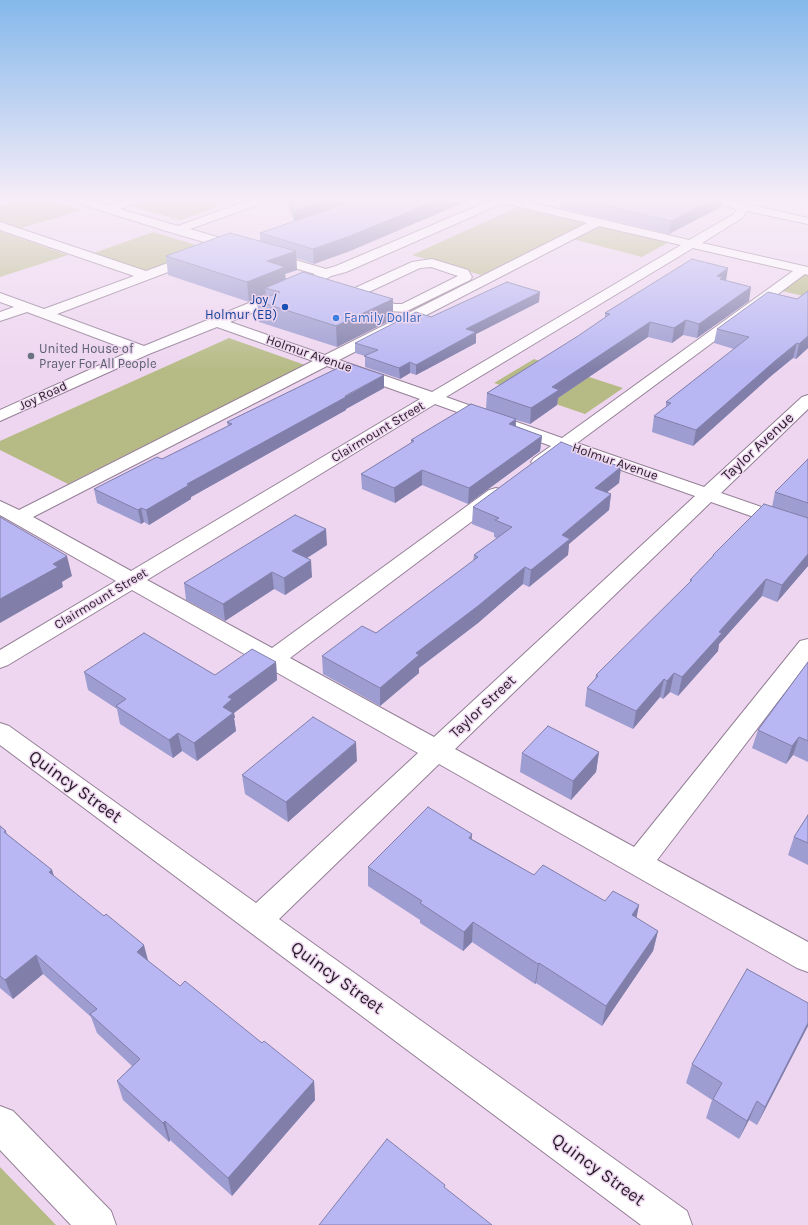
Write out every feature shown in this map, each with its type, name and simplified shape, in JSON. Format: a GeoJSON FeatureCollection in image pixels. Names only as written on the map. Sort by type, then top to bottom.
{"type":"FeatureCollection","features":[{"type":"Feature","properties":{"kind":"street"},"geometry":{"type":"LineString","coordinates":[[86,255],[145,275]]}},
{"type":"Feature","properties":{"kind":"street"},"geometry":{"type":"LineString","coordinates":[[43,314],[200,255]]}},
{"type":"Feature","properties":{"kind":"street"},"geometry":{"type":"LineString","coordinates":[[261,255],[326,273]]}},
{"type":"Feature","properties":{"kind":"street","name":"Joy Road"},"geometry":{"type":"LineString","coordinates":[[0,416],[144,351],[218,322],[310,283],[326,273],[341,269],[372,255]]}},
{"type":"Feature","properties":{"kind":"street"},"geometry":{"type":"LineString","coordinates":[[425,255],[432,263]]}},
{"type":"Feature","properties":{"kind":"street"},"geometry":{"type":"LineString","coordinates":[[19,517],[533,255]]}},
{"type":"Feature","properties":{"kind":"street","name":"Clairmount Street"},"geometry":{"type":"LineString","coordinates":[[0,660],[672,255]]}},
{"type":"Feature","properties":{"kind":"street"},"geometry":{"type":"LineString","coordinates":[[740,255],[806,270]]}},
{"type":"Feature","properties":{"kind":"street"},"geometry":{"type":"LineString","coordinates":[[310,283],[394,308],[405,308],[466,277],[463,273],[432,263],[417,265],[351,295]]}},
{"type":"Feature","properties":{"kind":"street"},"geometry":{"type":"LineString","coordinates":[[526,471],[806,270]]}},
{"type":"Feature","properties":{"kind":"street"},"geometry":{"type":"LineString","coordinates":[[0,297],[144,351]]}},
{"type":"Feature","properties":{"kind":"street"},"geometry":{"type":"LineString","coordinates":[[0,317],[27,307]]}},
{"type":"Feature","properties":{"kind":"street","name":"Holmur Avenue"},"geometry":{"type":"LineString","coordinates":[[218,322],[808,530]]}},
{"type":"Feature","properties":{"kind":"street","name":"Taylor Avenue"},"geometry":{"type":"LineString","coordinates":[[708,495],[808,400]]}},
{"type":"Feature","properties":{"kind":"street"},"geometry":{"type":"LineString","coordinates":[[273,659],[508,486]]}},
{"type":"Feature","properties":{"kind":"street","name":"Taylor Street"},"geometry":{"type":"LineString","coordinates":[[258,920],[708,495]]}},
{"type":"Feature","properties":{"kind":"street"},"geometry":{"type":"LineString","coordinates":[[0,507],[808,958]]}},
{"type":"Feature","properties":{"kind":"street"},"geometry":{"type":"LineString","coordinates":[[638,863],[808,646]]}},
{"type":"Feature","properties":{"kind":"street","name":"Quincy Street"},"geometry":{"type":"LineString","coordinates":[[0,732],[673,1225]]}},
{"type":"Feature","properties":{"kind":"street"},"geometry":{"type":"LineString","coordinates":[[0,1124],[97,1225]]}},
{"type":"Feature","properties":{"kind":"green space"},"geometry":{"type":"Polygon","coordinates":[[[0,255],[67,255],[0,277],[0,255]]]}},
{"type":"Feature","properties":{"kind":"green space"},"geometry":{"type":"Polygon","coordinates":[[[94,255],[193,255],[147,273],[94,255]]]}},
{"type":"Feature","properties":{"kind":"green space"},"geometry":{"type":"Polygon","coordinates":[[[413,255],[521,255],[481,275],[413,255]]]}},
{"type":"Feature","properties":{"kind":"green space"},"geometry":{"type":"Polygon","coordinates":[[[805,274],[808,274],[808,297],[782,291],[805,274]]]}},
{"type":"Feature","properties":{"kind":"green space"},"geometry":{"type":"Polygon","coordinates":[[[229,338],[305,365],[68,484],[0,450],[0,441],[229,338]]]}},
{"type":"Feature","properties":{"kind":"green space"},"geometry":{"type":"Polygon","coordinates":[[[534,359],[623,388],[585,414],[494,383],[534,359]]]}},
{"type":"Feature","properties":{"kind":"green space"},"geometry":{"type":"Polygon","coordinates":[[[0,1167],[56,1225],[0,1225],[0,1167]]]}},
{"type":"Feature","properties":{"kind":"building"},"geometry":{"type":"Polygon","coordinates":[[[284,255],[267,261],[285,267],[247,282],[166,256],[284,255]]]}},
{"type":"Feature","properties":{"kind":"building"},"geometry":{"type":"Polygon","coordinates":[[[692,259],[728,268],[717,276],[723,277],[720,279],[751,287],[699,324],[686,320],[674,328],[650,322],[552,387],[559,390],[531,408],[487,393],[578,336],[610,314],[605,313],[692,259]]]}},
{"type":"Feature","properties":{"kind":"building"},"geometry":{"type":"Polygon","coordinates":[[[303,272],[393,299],[336,326],[257,301],[280,292],[265,288],[303,272]]]}},
{"type":"Feature","properties":{"kind":"building"},"geometry":{"type":"Polygon","coordinates":[[[507,282],[540,292],[466,329],[476,332],[416,365],[410,362],[399,368],[364,356],[378,350],[355,343],[416,312],[431,317],[507,282]]]}},
{"type":"Feature","properties":{"kind":"building"},"geometry":{"type":"Polygon","coordinates":[[[808,291],[808,336],[775,361],[696,430],[654,416],[671,403],[666,402],[749,337],[717,329],[768,292],[797,299],[808,291]]]}},
{"type":"Feature","properties":{"kind":"building"},"geometry":{"type":"Polygon","coordinates":[[[348,363],[384,375],[187,484],[189,485],[146,510],[141,508],[138,510],[94,489],[157,457],[162,459],[232,424],[227,422],[348,363]]]}},
{"type":"Feature","properties":{"kind":"building"},"geometry":{"type":"Polygon","coordinates":[[[471,404],[516,419],[509,424],[542,436],[469,488],[422,470],[394,488],[361,474],[414,441],[411,440],[471,404]]]}},
{"type":"Feature","properties":{"kind":"building"},"geometry":{"type":"Polygon","coordinates":[[[561,442],[621,467],[595,488],[611,494],[562,535],[570,539],[531,570],[525,567],[478,606],[416,653],[419,655],[380,688],[322,656],[362,626],[376,633],[478,557],[474,555],[512,527],[495,520],[499,518],[473,507],[561,442]]]}},
{"type":"Feature","properties":{"kind":"building"},"geometry":{"type":"Polygon","coordinates":[[[808,459],[808,503],[775,492],[808,459]]]}},
{"type":"Feature","properties":{"kind":"building"},"geometry":{"type":"Polygon","coordinates":[[[764,504],[808,518],[808,554],[782,585],[766,579],[719,632],[722,633],[682,677],[674,673],[667,681],[664,679],[636,711],[587,688],[598,676],[596,675],[692,580],[690,580],[764,504]]]}},
{"type":"Feature","properties":{"kind":"building"},"geometry":{"type":"Polygon","coordinates":[[[295,515],[326,529],[292,551],[311,560],[284,578],[272,572],[223,604],[184,583],[295,515]]]}},
{"type":"Feature","properties":{"kind":"building"},"geometry":{"type":"Polygon","coordinates":[[[0,517],[67,556],[53,564],[58,567],[0,599],[0,517]]]}},
{"type":"Feature","properties":{"kind":"building"},"geometry":{"type":"Polygon","coordinates":[[[144,633],[215,675],[252,649],[276,662],[228,697],[232,699],[223,707],[233,713],[194,743],[178,733],[169,740],[116,706],[126,699],[84,672],[144,633]]]}},
{"type":"Feature","properties":{"kind":"building"},"geometry":{"type":"Polygon","coordinates":[[[808,662],[808,741],[799,737],[792,746],[758,730],[808,662]]]}},
{"type":"Feature","properties":{"kind":"building"},"geometry":{"type":"Polygon","coordinates":[[[313,717],[356,742],[286,802],[242,775],[313,717]]]}},
{"type":"Feature","properties":{"kind":"building"},"geometry":{"type":"Polygon","coordinates":[[[548,726],[599,752],[573,781],[522,753],[548,726]]]}},
{"type":"Feature","properties":{"kind":"building"},"geometry":{"type":"Polygon","coordinates":[[[428,807],[472,834],[469,838],[534,875],[543,865],[605,901],[613,891],[639,905],[632,915],[658,931],[606,1006],[473,922],[464,932],[420,903],[422,901],[368,867],[428,807]]]}},
{"type":"Feature","properties":{"kind":"building"},"geometry":{"type":"Polygon","coordinates":[[[808,815],[808,843],[794,837],[808,815]]]}},
{"type":"Feature","properties":{"kind":"building"},"geometry":{"type":"Polygon","coordinates":[[[0,826],[6,831],[4,832],[52,870],[49,872],[104,916],[106,914],[144,945],[137,952],[180,986],[185,981],[262,1043],[264,1041],[314,1081],[228,1178],[165,1121],[163,1123],[117,1081],[140,1059],[90,1014],[97,1009],[36,955],[5,980],[0,976],[0,826]]]}},
{"type":"Feature","properties":{"kind":"building"},"geometry":{"type":"Polygon","coordinates":[[[747,969],[808,1003],[808,1023],[765,1107],[757,1101],[747,1121],[713,1099],[722,1083],[692,1064],[747,969]]]}},
{"type":"Feature","properties":{"kind":"building"},"geometry":{"type":"Polygon","coordinates":[[[387,1139],[445,1185],[444,1187],[492,1225],[319,1225],[387,1139]]]}},
{"type":"Feature","properties":{"kind":"place","name":"Joy / Holmur (EB)"},"geometry":{"type":"Point","coordinates":[285,307]}},
{"type":"Feature","properties":{"kind":"place","name":"Family Dollar"},"geometry":{"type":"Point","coordinates":[336,318]}},
{"type":"Feature","properties":{"kind":"place","name":"United House of Prayer For All People"},"geometry":{"type":"Point","coordinates":[31,356]}}]}
